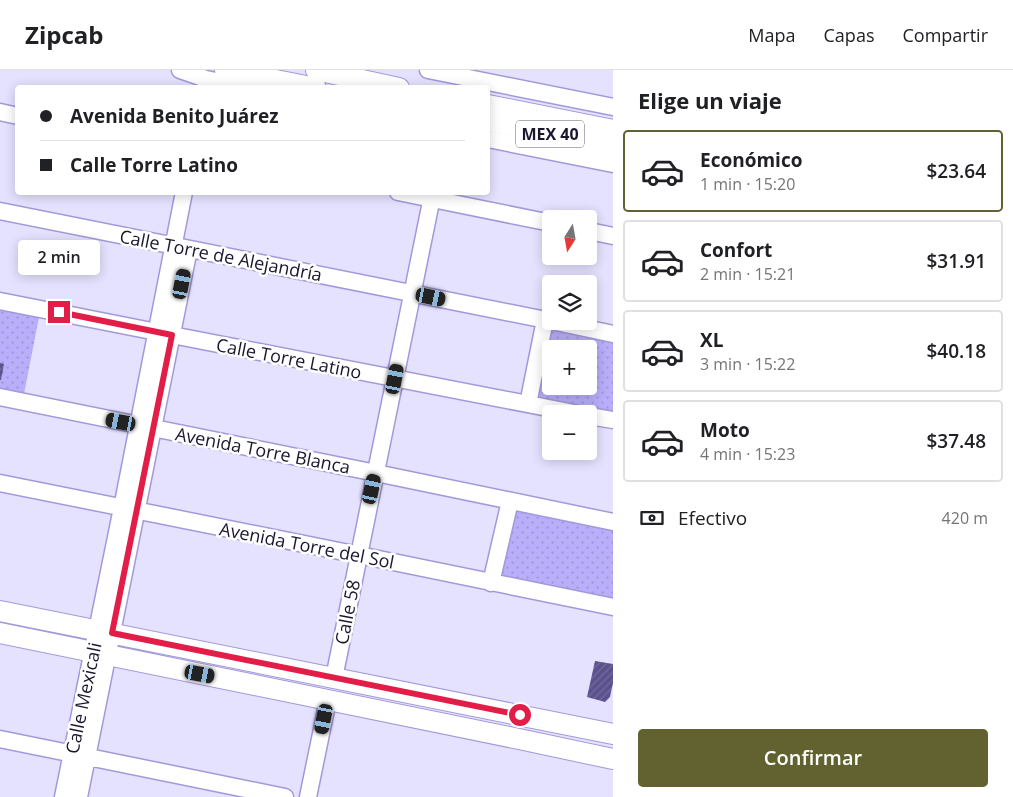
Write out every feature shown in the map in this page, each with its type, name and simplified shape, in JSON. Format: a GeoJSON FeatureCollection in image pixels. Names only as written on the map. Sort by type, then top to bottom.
{"type":"FeatureCollection","features":[{"type":"Feature","properties":{"kind":"main road"},"geometry":{"type":"LineString","coordinates":[[225,70],[301,85]]}},
{"type":"Feature","properties":{"kind":"main road"},"geometry":{"type":"LineString","coordinates":[[316,70],[385,85]]}},
{"type":"Feature","properties":{"kind":"main road","name":"MEX 40"},"geometry":{"type":"LineString","coordinates":[[490,105],[613,130]]}},
{"type":"Feature","properties":{"kind":"main road","name":"MEX 40"},"geometry":{"type":"LineString","coordinates":[[490,121],[613,147]]}},
{"type":"Feature","properties":{"kind":"main road"},"geometry":{"type":"LineString","coordinates":[[0,611],[613,734]]}},
{"type":"Feature","properties":{"kind":"main road"},"geometry":{"type":"LineString","coordinates":[[0,633],[519,738],[613,759]]}},
{"type":"Feature","properties":{"kind":"street"},"geometry":{"type":"LineString","coordinates":[[180,70],[206,83],[223,85]]}},
{"type":"Feature","properties":{"kind":"street"},"geometry":{"type":"LineString","coordinates":[[428,70],[613,107]]}},
{"type":"Feature","properties":{"kind":"street"},"geometry":{"type":"LineString","coordinates":[[0,112],[15,115]]}},
{"type":"Feature","properties":{"kind":"street"},"geometry":{"type":"LineString","coordinates":[[490,139],[613,164]]}},
{"type":"Feature","properties":{"kind":"street","name":"Calle Mexicali"},"geometry":{"type":"LineString","coordinates":[[79,797],[88,757],[105,632],[182,248],[184,195]]}},
{"type":"Feature","properties":{"kind":"street"},"geometry":{"type":"LineString","coordinates":[[432,196],[542,221]]}},
{"type":"Feature","properties":{"kind":"street","name":"Calle 58"},"geometry":{"type":"LineString","coordinates":[[334,678],[432,196]]}},
{"type":"Feature","properties":{"kind":"street","name":"Calle Torre de Alejandría"},"geometry":{"type":"LineString","coordinates":[[0,211],[542,320]]}},
{"type":"Feature","properties":{"kind":"street"},"geometry":{"type":"LineString","coordinates":[[598,233],[613,236]]}},
{"type":"Feature","properties":{"kind":"street","name":"Calle Torre Latino"},"geometry":{"type":"LineString","coordinates":[[0,301],[542,407]]}},
{"type":"Feature","properties":{"kind":"street"},"geometry":{"type":"LineString","coordinates":[[528,404],[547,330]]}},
{"type":"Feature","properties":{"kind":"street","name":"Calle Torre de Alejandría"},"geometry":{"type":"LineString","coordinates":[[593,330],[613,334]]}},
{"type":"Feature","properties":{"kind":"street","name":"Avenida Torre Blanca"},"geometry":{"type":"LineString","coordinates":[[0,397],[613,522]]}},
{"type":"Feature","properties":{"kind":"street"},"geometry":{"type":"LineString","coordinates":[[597,417],[613,420]]}},
{"type":"Feature","properties":{"kind":"street","name":"Avenida Torre del Sol"},"geometry":{"type":"LineString","coordinates":[[0,483],[613,607]]}},
{"type":"Feature","properties":{"kind":"street"},"geometry":{"type":"LineString","coordinates":[[491,583],[510,501]]}},
{"type":"Feature","properties":{"kind":"street","name":"Calle Mexicali"},"geometry":{"type":"LineString","coordinates":[[63,797],[71,753],[101,654]]}},
{"type":"Feature","properties":{"kind":"street"},"geometry":{"type":"LineString","coordinates":[[308,797],[328,700]]}},
{"type":"Feature","properties":{"kind":"street"},"geometry":{"type":"LineString","coordinates":[[0,739],[285,797]]}},
{"type":"Feature","properties":{"kind":"shaded area"},"geometry":{"type":"Polygon","coordinates":[[[0,304],[40,312],[23,399],[0,394],[0,304]]]}},
{"type":"Feature","properties":{"kind":"shaded area"},"geometry":{"type":"Polygon","coordinates":[[[549,330],[574,330],[613,338],[613,415],[597,412],[597,405],[560,405],[533,400],[542,360],[542,395],[597,395],[597,340],[547,340],[549,330]]]}},
{"type":"Feature","properties":{"kind":"shaded area"},"geometry":{"type":"Polygon","coordinates":[[[512,505],[613,526],[613,602],[495,580],[512,505]]]}},
{"type":"Feature","properties":{"kind":"building"},"geometry":{"type":"Polygon","coordinates":[[[0,363],[4,364],[1,380],[0,380],[0,363]]]}},
{"type":"Feature","properties":{"kind":"building"},"geometry":{"type":"Polygon","coordinates":[[[595,661],[613,664],[613,683],[610,697],[605,702],[587,697],[595,661]]]}},
{"type":"Feature","properties":{"kind":"route"},"geometry":{"type":"LineString","coordinates":[[59,312],[172,335],[112,633],[520,715]]}}]}
